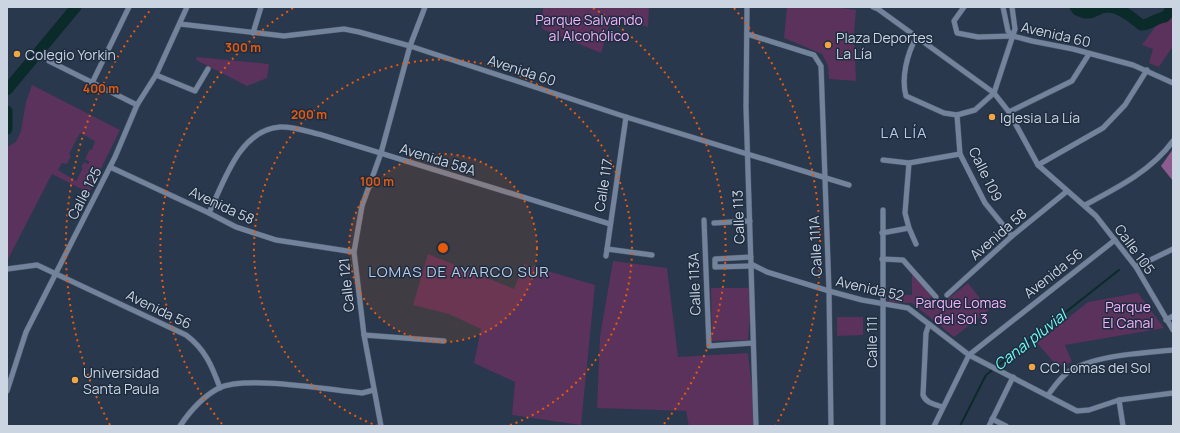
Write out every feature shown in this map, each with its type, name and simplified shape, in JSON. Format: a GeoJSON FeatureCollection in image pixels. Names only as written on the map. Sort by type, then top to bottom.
{"type":"FeatureCollection","features":[{"type":"Feature","properties":{"kind":"street"},"geometry":{"type":"LineString","coordinates":[[92,82],[129,7]]}},
{"type":"Feature","properties":{"kind":"street","name":"Calle 125"},"geometry":{"type":"LineString","coordinates":[[7,391],[26,332],[110,166],[138,105],[156,75],[187,7]]}},
{"type":"Feature","properties":{"kind":"street"},"geometry":{"type":"LineString","coordinates":[[253,33],[261,7]]}},
{"type":"Feature","properties":{"kind":"street","name":"Calle 121"},"geometry":{"type":"LineString","coordinates":[[381,426],[364,335],[354,252],[362,206],[381,153],[410,46],[425,7]]}},
{"type":"Feature","properties":{"kind":"street","name":"Calle 113"},"geometry":{"type":"LineString","coordinates":[[747,7],[746,107],[756,426]]}},
{"type":"Feature","properties":{"kind":"street","name":"Calle 105"},"geometry":{"type":"LineString","coordinates":[[873,7],[878,9],[916,38],[994,93],[1009,112],[1038,165],[1066,192],[1085,205],[1136,267],[1173,330]]}},
{"type":"Feature","properties":{"kind":"street"},"geometry":{"type":"LineString","coordinates":[[1002,7],[1008,31],[1014,36]]}},
{"type":"Feature","properties":{"kind":"street"},"geometry":{"type":"LineString","coordinates":[[916,38],[910,48],[906,68],[906,96],[926,106],[957,115],[975,110],[994,93],[1014,36],[1015,20],[1012,7]]}},
{"type":"Feature","properties":{"kind":"street","name":"Avenida 60"},"geometry":{"type":"LineString","coordinates":[[963,8],[954,21],[956,33],[978,37],[1014,36],[1147,70],[1173,83]]}},
{"type":"Feature","properties":{"kind":"street","name":"Avenida 60"},"geometry":{"type":"LineString","coordinates":[[180,24],[284,36],[344,29],[410,46],[626,117],[850,185]]}},
{"type":"Feature","properties":{"kind":"street","name":"Calle 111A"},"geometry":{"type":"LineString","coordinates":[[747,34],[814,55],[821,66],[829,291],[831,426]]}},
{"type":"Feature","properties":{"kind":"street"},"geometry":{"type":"LineString","coordinates":[[1009,112],[1072,81],[1089,54]]}},
{"type":"Feature","properties":{"kind":"street"},"geometry":{"type":"LineString","coordinates":[[49,61],[138,105]]}},
{"type":"Feature","properties":{"kind":"street"},"geometry":{"type":"LineString","coordinates":[[156,75],[194,91],[208,69]]}},
{"type":"Feature","properties":{"kind":"street"},"geometry":{"type":"LineString","coordinates":[[1038,165],[1103,128],[1125,105],[1147,70]]}},
{"type":"Feature","properties":{"kind":"street","name":"Calle 109"},"geometry":{"type":"LineString","coordinates":[[957,115],[960,154],[985,203],[1012,236]]}},
{"type":"Feature","properties":{"kind":"street","name":"Calle 117"},"geometry":{"type":"LineString","coordinates":[[606,256],[626,117]]}},
{"type":"Feature","properties":{"kind":"street","name":"Avenida 58A"},"geometry":{"type":"LineString","coordinates":[[209,213],[238,156],[249,141],[259,134],[280,127],[293,128],[381,153],[610,224]]}},
{"type":"Feature","properties":{"kind":"street"},"geometry":{"type":"LineString","coordinates":[[1085,205],[1138,175],[1155,162],[1173,141]]}},
{"type":"Feature","properties":{"kind":"street"},"geometry":{"type":"LineString","coordinates":[[883,160],[909,163],[960,154]]}},
{"type":"Feature","properties":{"kind":"street"},"geometry":{"type":"LineString","coordinates":[[909,163],[906,214],[909,228],[916,244]]}},
{"type":"Feature","properties":{"kind":"street","name":"Avenida 58"},"geometry":{"type":"LineString","coordinates":[[110,166],[236,227],[276,240],[354,252]]}},
{"type":"Feature","properties":{"kind":"street","name":"Avenida 58"},"geometry":{"type":"LineString","coordinates":[[947,295],[1012,236],[1066,192]]}},
{"type":"Feature","properties":{"kind":"street","name":"Calle 111"},"geometry":{"type":"LineString","coordinates":[[883,210],[883,426]]}},
{"type":"Feature","properties":{"kind":"street","name":"Calle 113A"},"geometry":{"type":"LineString","coordinates":[[704,220],[709,346],[753,343]]}},
{"type":"Feature","properties":{"kind":"street"},"geometry":{"type":"LineString","coordinates":[[714,223],[750,221]]}},
{"type":"Feature","properties":{"kind":"street"},"geometry":{"type":"LineString","coordinates":[[882,233],[909,228]]}},
{"type":"Feature","properties":{"kind":"street","name":"Avenida 56"},"geometry":{"type":"LineString","coordinates":[[969,354],[1115,240]]}},
{"type":"Feature","properties":{"kind":"street"},"geometry":{"type":"LineString","coordinates":[[607,249],[652,255]]}},
{"type":"Feature","properties":{"kind":"street"},"geometry":{"type":"LineString","coordinates":[[1136,267],[1173,249]]}},
{"type":"Feature","properties":{"kind":"street"},"geometry":{"type":"LineString","coordinates":[[751,257],[715,259],[715,267],[751,265]]}},
{"type":"Feature","properties":{"kind":"street"},"geometry":{"type":"LineString","coordinates":[[882,259],[903,260],[936,296]]}},
{"type":"Feature","properties":{"kind":"street","name":"Avenida 56"},"geometry":{"type":"LineString","coordinates":[[7,268],[37,265],[186,334],[195,341],[207,356],[220,388]]}},
{"type":"Feature","properties":{"kind":"street","name":"Avenida 52"},"geometry":{"type":"LineString","coordinates":[[751,265],[767,272],[829,291],[862,300],[908,308],[969,354],[1078,411],[1083,411],[1119,400],[1173,393]]}},
{"type":"Feature","properties":{"kind":"street"},"geometry":{"type":"LineString","coordinates":[[1166,320],[1173,316]]}},
{"type":"Feature","properties":{"kind":"street"},"geometry":{"type":"LineString","coordinates":[[929,324],[926,333],[923,395],[925,400],[942,407]]}},
{"type":"Feature","properties":{"kind":"street"},"geometry":{"type":"LineString","coordinates":[[364,335],[444,341]]}},
{"type":"Feature","properties":{"kind":"street"},"geometry":{"type":"LineString","coordinates":[[1048,395],[1062,377],[1076,368],[1113,356],[1173,350]]}},
{"type":"Feature","properties":{"kind":"street"},"geometry":{"type":"LineString","coordinates":[[934,426],[969,354]]}},
{"type":"Feature","properties":{"kind":"street"},"geometry":{"type":"LineString","coordinates":[[989,426],[1013,377]]}},
{"type":"Feature","properties":{"kind":"street"},"geometry":{"type":"LineString","coordinates":[[180,426],[191,409],[220,388],[233,384],[256,382],[362,393],[374,390]]}},
{"type":"Feature","properties":{"kind":"street"},"geometry":{"type":"LineString","coordinates":[[1119,400],[1123,426]]}},
{"type":"Feature","properties":{"kind":"street"},"geometry":{"type":"LineString","coordinates":[[992,419],[1006,426]]}},
{"type":"Feature","properties":{"kind":"green space","name":"Parque Salvando al Alcohólico"},"geometry":{"type":"Polygon","coordinates":[[[543,7],[649,7],[648,27],[612,16],[601,53],[542,29],[543,7]]]}},
{"type":"Feature","properties":{"kind":"green space","name":"Plaza Deportes La Lía"},"geometry":{"type":"Polygon","coordinates":[[[787,7],[833,7],[856,10],[854,34],[856,81],[829,79],[828,66],[822,54],[784,38],[787,7]]]}},
{"type":"Feature","properties":{"kind":"green space"},"geometry":{"type":"Polygon","coordinates":[[[1173,16],[1173,46],[1159,67],[1149,63],[1153,49],[1142,45],[1158,23],[1173,16]]]}},
{"type":"Feature","properties":{"kind":"green space"},"geometry":{"type":"Polygon","coordinates":[[[197,57],[269,64],[267,78],[247,86],[196,60],[197,57]]]}},
{"type":"Feature","properties":{"kind":"green space"},"geometry":{"type":"Polygon","coordinates":[[[32,85],[120,130],[89,193],[52,174],[7,261],[7,147],[16,142],[21,131],[26,102],[32,85]],[[80,133],[69,154],[71,156],[67,164],[62,163],[58,170],[76,181],[83,168],[81,167],[84,162],[88,164],[90,162],[85,159],[90,149],[92,150],[95,141],[80,133]]]}},
{"type":"Feature","properties":{"kind":"green space"},"geometry":{"type":"Polygon","coordinates":[[[428,254],[514,289],[524,264],[595,285],[581,425],[512,415],[515,382],[474,363],[481,329],[449,314],[413,305],[428,254]]]}},
{"type":"Feature","properties":{"kind":"green space"},"geometry":{"type":"Polygon","coordinates":[[[613,261],[667,268],[678,357],[748,353],[756,426],[689,426],[686,411],[597,408],[600,337],[613,261]]]}},
{"type":"Feature","properties":{"kind":"green space","name":"Parque Lomas del Sol 3"},"geometry":{"type":"Polygon","coordinates":[[[912,273],[932,296],[930,299],[938,307],[968,283],[989,310],[954,337],[912,303],[889,302],[889,295],[900,295],[900,290],[904,290],[904,295],[912,295],[912,273]]]}},
{"type":"Feature","properties":{"kind":"green space"},"geometry":{"type":"Polygon","coordinates":[[[711,288],[752,288],[748,340],[712,341],[711,288]]]}},
{"type":"Feature","properties":{"kind":"green space","name":"Parque El Canal"},"geometry":{"type":"Polygon","coordinates":[[[1138,293],[1164,328],[1065,345],[1072,362],[1058,367],[1037,343],[1088,302],[1138,293]]]}},
{"type":"Feature","properties":{"kind":"green space"},"geometry":{"type":"Polygon","coordinates":[[[837,317],[863,317],[863,335],[837,336],[837,317]]]}},
{"type":"Feature","properties":{"kind":"shaded area"},"geometry":{"type":"Polygon","coordinates":[[[1173,149],[1173,181],[1161,166],[1173,149]]]}},
{"type":"Feature","properties":{"kind":"waterway"},"geometry":{"type":"LineString","coordinates":[[7,90],[76,7]]}},
{"type":"Feature","properties":{"kind":"waterway"},"geometry":{"type":"LineString","coordinates":[[1075,7],[1077,10],[1087,13],[1112,7],[1130,16],[1141,25],[1165,17],[1168,13],[1173,12]]}},
{"type":"Feature","properties":{"kind":"waterway"},"geometry":{"type":"LineString","coordinates":[[7,111],[7,129]]}},
{"type":"Feature","properties":{"kind":"waterway","name":"Canal pluvial"},"geometry":{"type":"LineString","coordinates":[[960,426],[986,375],[1119,270]]}},
{"type":"Feature","properties":{"kind":"place","name":"Plaza Deportes La Lía"},"geometry":{"type":"Point","coordinates":[828,45]}},
{"type":"Feature","properties":{"kind":"place","name":"Colegio Yorkin"},"geometry":{"type":"Point","coordinates":[17,54]}},
{"type":"Feature","properties":{"kind":"place","name":"Iglesia La Lía"},"geometry":{"type":"Point","coordinates":[992,117]}},
{"type":"Feature","properties":{"kind":"place","name":"CC Lomas del Sol"},"geometry":{"type":"Point","coordinates":[1032,367]}},
{"type":"Feature","properties":{"kind":"place","name":"Universidad Santa Paula"},"geometry":{"type":"Point","coordinates":[75,380]}},
{"type":"Feature","properties":{"kind":"district","name":"LA LÍA"},"geometry":{"type":"Point","coordinates":[904,132]}},
{"type":"Feature","properties":{"kind":"district","name":"LOMAS DE AYARCO SUR"},"geometry":{"type":"Point","coordinates":[459,271]}}]}
